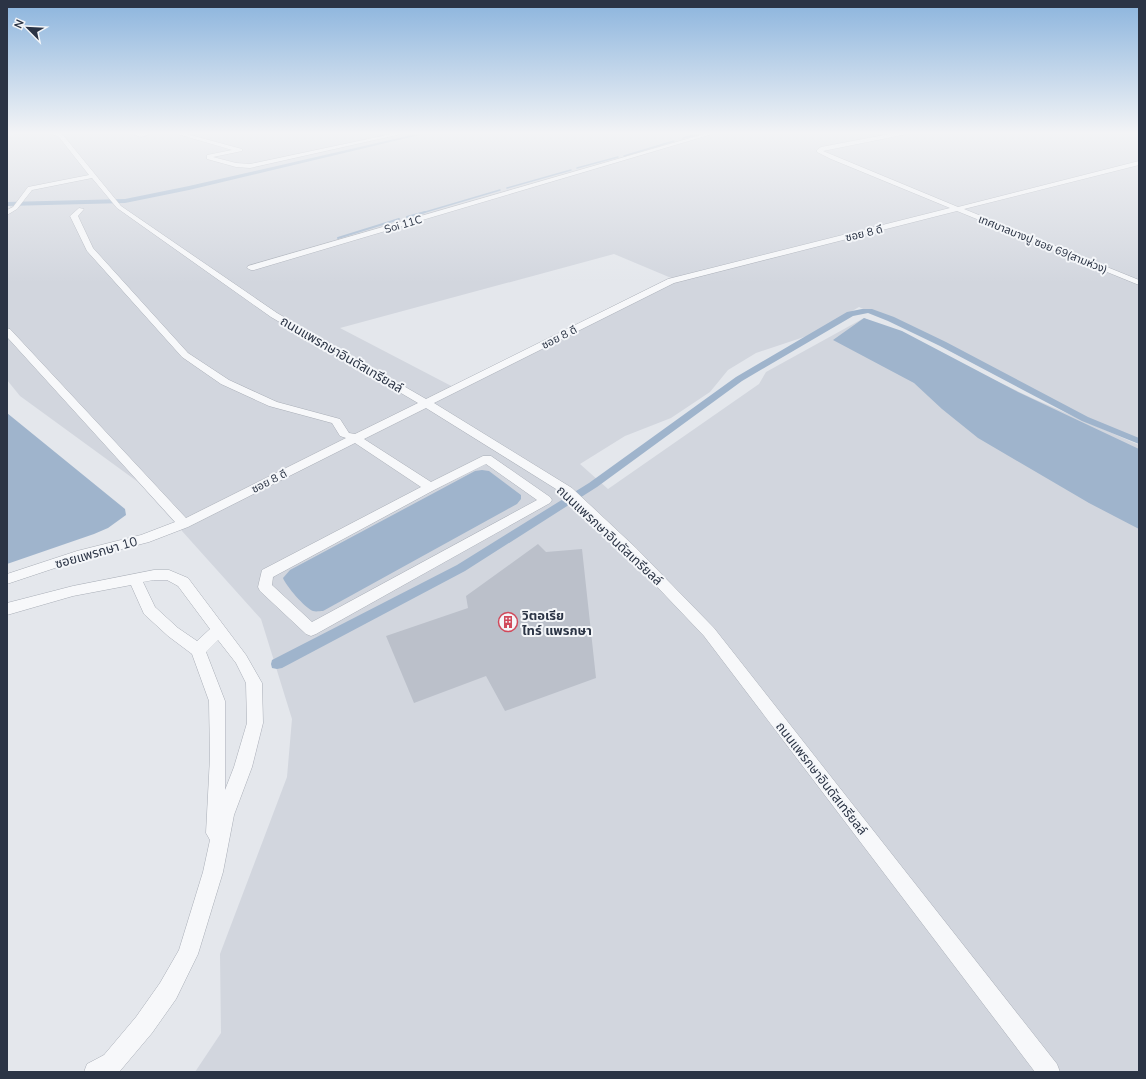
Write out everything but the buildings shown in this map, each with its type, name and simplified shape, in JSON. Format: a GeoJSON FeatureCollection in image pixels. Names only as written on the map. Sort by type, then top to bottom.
{"type":"FeatureCollection","features":[{"type":"Feature","properties":{"kind":"street"},"geometry":{"type":"LineString","coordinates":[[7,213],[15,208],[30,188],[60,182]]}},
{"type":"Feature","properties":{"kind":"street","name":"ถนนแพรกษาอินดัสเทรียลล์"},"geometry":{"type":"LineString","coordinates":[[99,182],[118,206],[274,315],[426,403],[568,491],[631,551],[709,632],[1049,1072]]}},
{"type":"Feature","properties":{"kind":"street","name":"Soi 11C"},"geometry":{"type":"LineString","coordinates":[[251,268],[544,182]]}},
{"type":"Feature","properties":{"kind":"street","name":"เทศบาลบางปู ซอย 69(สามห่วง)"},"geometry":{"type":"LineString","coordinates":[[891,182],[1139,283]]}},
{"type":"Feature","properties":{"kind":"street","name":"ซอย 8 ดี"},"geometry":{"type":"LineString","coordinates":[[184,524],[350,436],[426,403],[671,281],[1062,182]]}},
{"type":"Feature","properties":{"kind":"street"},"geometry":{"type":"LineString","coordinates":[[81,209],[74,216],[90,249],[185,356],[225,382],[273,404],[336,421],[350,436],[430,487]]}},
{"type":"Feature","properties":{"kind":"street"},"geometry":{"type":"LineString","coordinates":[[7,331],[184,524]]}},
{"type":"Feature","properties":{"kind":"street"},"geometry":{"type":"LineString","coordinates":[[487,459],[546,500],[311,630],[264,587],[267,574],[430,487],[487,459]]}},
{"type":"Feature","properties":{"kind":"street","name":"ซอยแพรกษา 10"},"geometry":{"type":"LineString","coordinates":[[7,579],[77,556],[144,539],[184,524]]}},
{"type":"Feature","properties":{"kind":"street"},"geometry":{"type":"LineString","coordinates":[[7,609],[74,591],[154,575],[169,575],[183,582],[241,659],[254,683],[255,723],[243,767],[225,815],[214,872],[188,954],[168,991],[144,1025],[112,1063],[95,1072]]}},
{"type":"Feature","properties":{"kind":"street"},"geometry":{"type":"LineString","coordinates":[[135,579],[150,610],[172,632],[198,650],[217,701],[218,758],[214,872]]}},
{"type":"Feature","properties":{"kind":"street"},"geometry":{"type":"LineString","coordinates":[[198,650],[219,630]]}},
{"type":"Feature","properties":{"kind":"shaded area"},"geometry":{"type":"Polygon","coordinates":[[[7,182],[1139,182],[1139,441],[1038,397],[910,330],[859,307],[813,334],[756,353],[728,370],[710,392],[671,418],[625,436],[580,464],[608,489],[759,384],[766,372],[864,318],[1032,398],[1139,445],[1139,1072],[195,1072],[221,1033],[220,954],[287,777],[292,719],[261,619],[138,482],[20,396],[7,380],[7,212],[11,210],[7,199],[7,182]],[[614,254],[340,328],[459,390],[676,280],[614,254]]]}},
{"type":"Feature","properties":{"kind":"water"},"geometry":{"type":"Polygon","coordinates":[[[864,318],[902,331],[1018,392],[1139,449],[1139,529],[1089,503],[978,438],[942,409],[914,383],[833,340],[864,318]]]}},
{"type":"Feature","properties":{"kind":"water"},"geometry":{"type":"Polygon","coordinates":[[[7,413],[125,509],[126,515],[108,528],[94,534],[7,564],[7,413]]]}},
{"type":"Feature","properties":{"kind":"water"},"geometry":{"type":"Polygon","coordinates":[[[475,471],[489,471],[521,495],[521,499],[517,504],[323,611],[314,611],[305,606],[285,582],[283,578],[290,570],[475,471]]]}},
{"type":"Feature","properties":{"kind":"waterway"},"geometry":{"type":"LineString","coordinates":[[7,204],[125,201],[213,182]]}},
{"type":"Feature","properties":{"kind":"waterway"},"geometry":{"type":"LineString","coordinates":[[507,188],[527,182]]}},
{"type":"Feature","properties":{"kind":"waterway"},"geometry":{"type":"LineString","coordinates":[[422,213],[500,190]]}},
{"type":"Feature","properties":{"kind":"waterway"},"geometry":{"type":"LineString","coordinates":[[407,217],[425,212]]}},
{"type":"Feature","properties":{"kind":"waterway"},"geometry":{"type":"LineString","coordinates":[[338,238],[399,219]]}},
{"type":"Feature","properties":{"kind":"waterway"},"geometry":{"type":"LineString","coordinates":[[277,664],[461,568],[593,485],[739,379],[850,314],[869,311],[891,319],[943,344],[1085,419],[1139,441]]}},
{"type":"Feature","properties":{"kind":"place","name":"วิตอเรีย ไทร์ แพรกษา"},"geometry":{"type":"Point","coordinates":[508,622]}}]}
